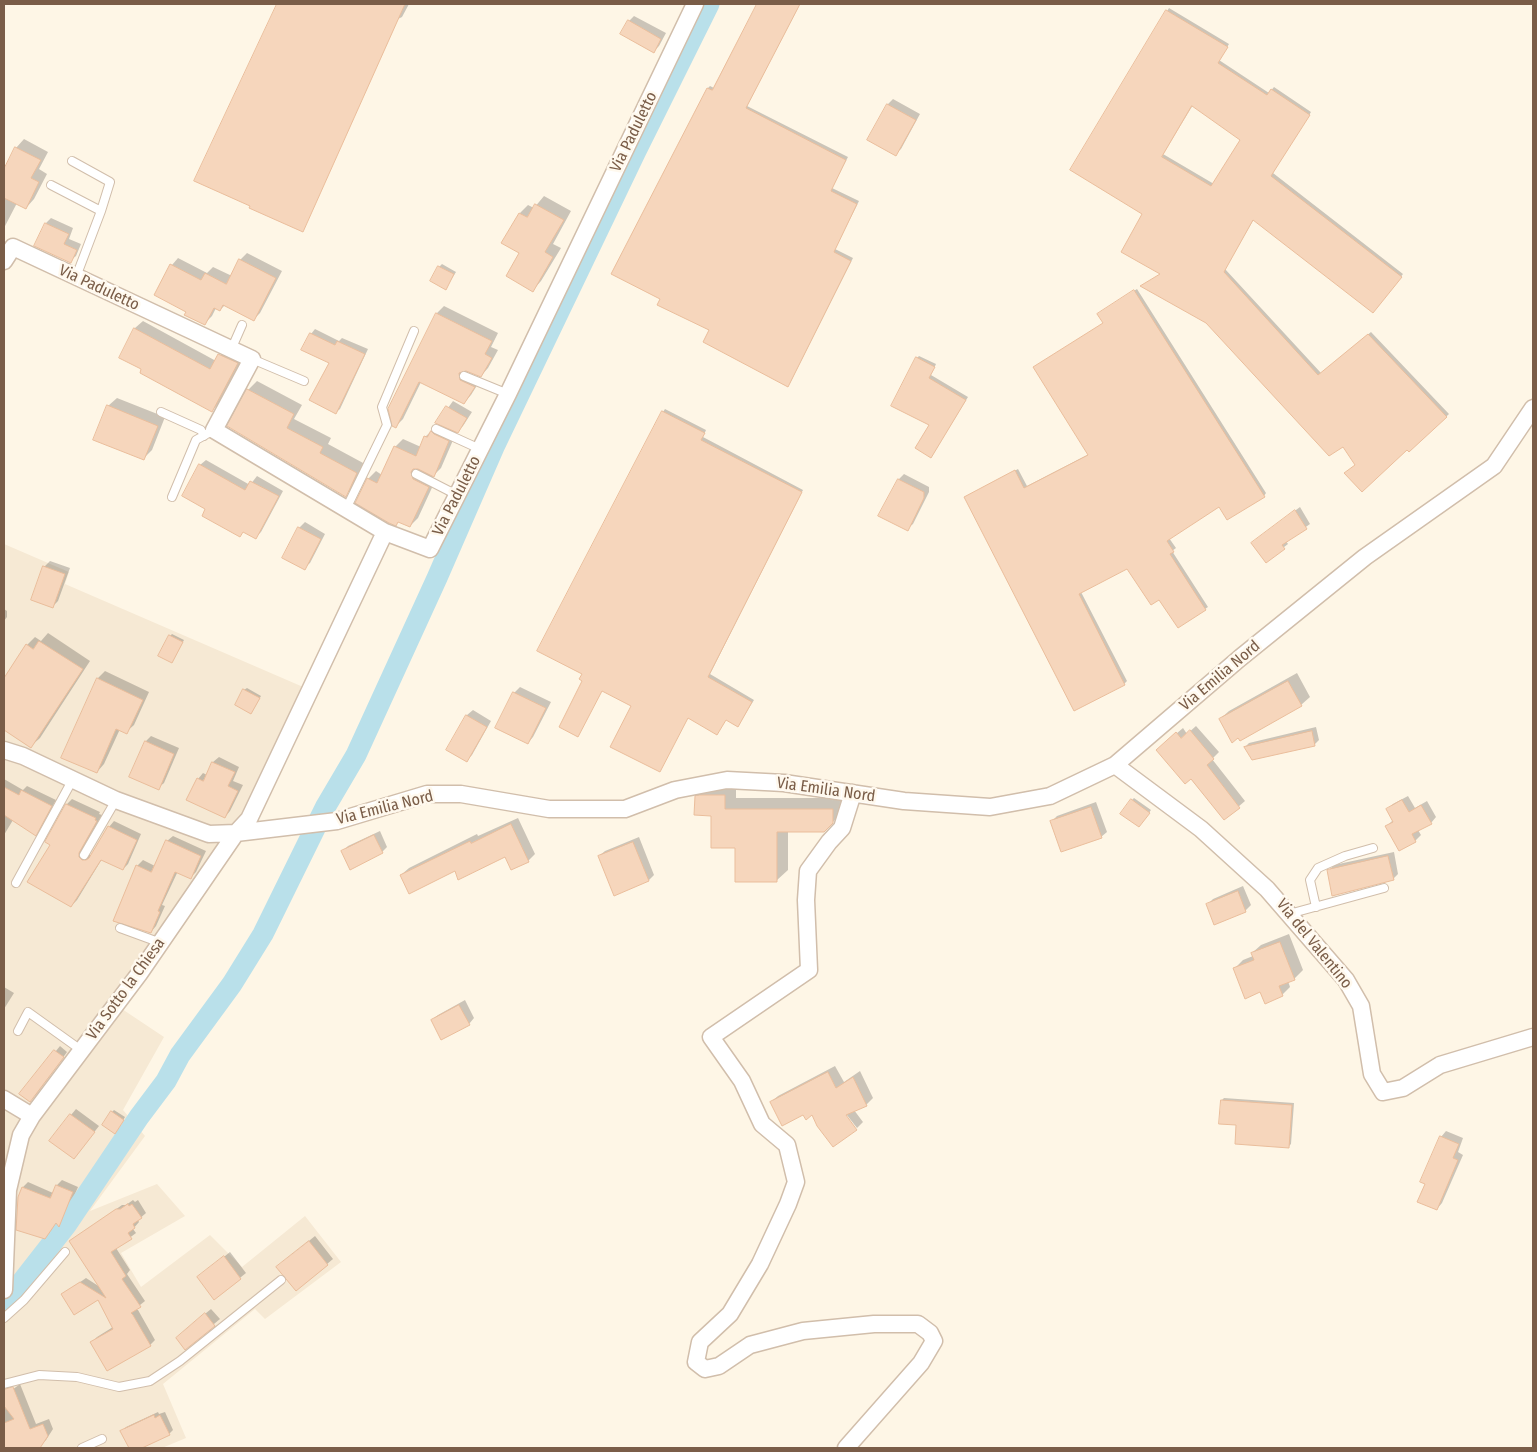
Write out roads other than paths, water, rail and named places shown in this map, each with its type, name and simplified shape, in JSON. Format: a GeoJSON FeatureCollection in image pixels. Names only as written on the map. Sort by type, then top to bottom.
{"type":"FeatureCollection","features":[{"type":"Feature","properties":{"kind":"street","name":"Via Paduletto"},"geometry":{"type":"LineString","coordinates":[[209,432],[386,532],[430,549],[508,394],[695,4]]}},
{"type":"Feature","properties":{"kind":"street","name":"Via Paduletto"},"geometry":{"type":"LineString","coordinates":[[4,261],[13,247],[252,359]]}},
{"type":"Feature","properties":{"kind":"street"},"geometry":{"type":"LineString","coordinates":[[209,432],[252,359]]}},
{"type":"Feature","properties":{"kind":"street","name":"Via Emilia Nord"},"geometry":{"type":"LineString","coordinates":[[4,751],[24,756],[116,800],[208,834],[236,833],[336,821],[427,794],[461,794],[549,809],[624,809],[675,790],[727,780],[784,783],[904,801],[990,807],[1050,796],[1115,765],[1240,658],[1365,557],[1494,466],[1533,408]]}},
{"type":"Feature","properties":{"kind":"street","name":"Via Sotto la Chiesa"},"geometry":{"type":"LineString","coordinates":[[4,1290],[8,1190],[21,1135],[32,1116],[139,974],[236,833],[249,819],[386,532]]}},
{"type":"Feature","properties":{"kind":"street","name":"Via del Valentino"},"geometry":{"type":"LineString","coordinates":[[1115,765],[1202,829],[1268,889],[1346,980],[1361,1006],[1372,1074],[1383,1092],[1403,1088],[1440,1066],[1533,1037]]}},
{"type":"Feature","properties":{"kind":"street"},"geometry":{"type":"LineString","coordinates":[[846,1448],[922,1363],[934,1341],[930,1333],[918,1324],[874,1324],[803,1331],[750,1345],[719,1366],[705,1370],[696,1362],[700,1342],[730,1314],[760,1264],[788,1204],[796,1182],[787,1145],[762,1124],[742,1081],[711,1037],[809,970],[806,900],[808,871],[829,842],[842,828],[853,793]]}},
{"type":"Feature","properties":{"kind":"street"},"geometry":{"type":"LineString","coordinates":[[4,1099],[32,1116]]}},
{"type":"Feature","properties":{"kind":"lane"},"geometry":{"type":"LineString","coordinates":[[72,161],[110,182],[101,212],[76,277]]}},
{"type":"Feature","properties":{"kind":"lane"},"geometry":{"type":"LineString","coordinates":[[51,185],[101,212]]}},
{"type":"Feature","properties":{"kind":"lane"},"geometry":{"type":"LineString","coordinates":[[231,350],[242,325]]}},
{"type":"Feature","properties":{"kind":"lane"},"geometry":{"type":"LineString","coordinates":[[346,509],[387,424],[382,407],[414,331]]}},
{"type":"Feature","properties":{"kind":"lane"},"geometry":{"type":"LineString","coordinates":[[252,359],[304,381]]}},
{"type":"Feature","properties":{"kind":"lane"},"geometry":{"type":"LineString","coordinates":[[464,376],[508,394]]}},
{"type":"Feature","properties":{"kind":"lane"},"geometry":{"type":"LineString","coordinates":[[161,412],[209,432]]}},
{"type":"Feature","properties":{"kind":"lane"},"geometry":{"type":"LineString","coordinates":[[436,429],[480,449]]}},
{"type":"Feature","properties":{"kind":"lane"},"geometry":{"type":"LineString","coordinates":[[172,497],[196,440],[209,432]]}},
{"type":"Feature","properties":{"kind":"lane"},"geometry":{"type":"LineString","coordinates":[[416,474],[457,495]]}},
{"type":"Feature","properties":{"kind":"lane"},"geometry":{"type":"LineString","coordinates":[[16,883],[73,779]]}},
{"type":"Feature","properties":{"kind":"lane"},"geometry":{"type":"LineString","coordinates":[[84,855],[116,800]]}},
{"type":"Feature","properties":{"kind":"lane"},"geometry":{"type":"LineString","coordinates":[[1316,907],[1310,880],[1318,868],[1345,856],[1373,848]]}},
{"type":"Feature","properties":{"kind":"lane"},"geometry":{"type":"LineString","coordinates":[[1289,914],[1384,888]]}},
{"type":"Feature","properties":{"kind":"lane"},"geometry":{"type":"LineString","coordinates":[[120,928],[160,943]]}},
{"type":"Feature","properties":{"kind":"lane"},"geometry":{"type":"LineString","coordinates":[[18,1031],[28,1012],[81,1050]]}},
{"type":"Feature","properties":{"kind":"lane"},"geometry":{"type":"LineString","coordinates":[[4,1318],[24,1300],[65,1252]]}},
{"type":"Feature","properties":{"kind":"lane"},"geometry":{"type":"LineString","coordinates":[[4,1384],[39,1375],[77,1377],[119,1386],[150,1380],[187,1355],[281,1280]]}},
{"type":"Feature","properties":{"kind":"lane"},"geometry":{"type":"LineString","coordinates":[[82,1448],[102,1439]]}},
{"type":"Feature","properties":{"kind":"waterway"},"geometry":{"type":"LineString","coordinates":[[6,1302],[67,1224],[139,1117],[166,1081],[180,1055],[232,984],[263,934],[326,806],[356,755],[437,578],[494,447],[709,4]]}}]}
